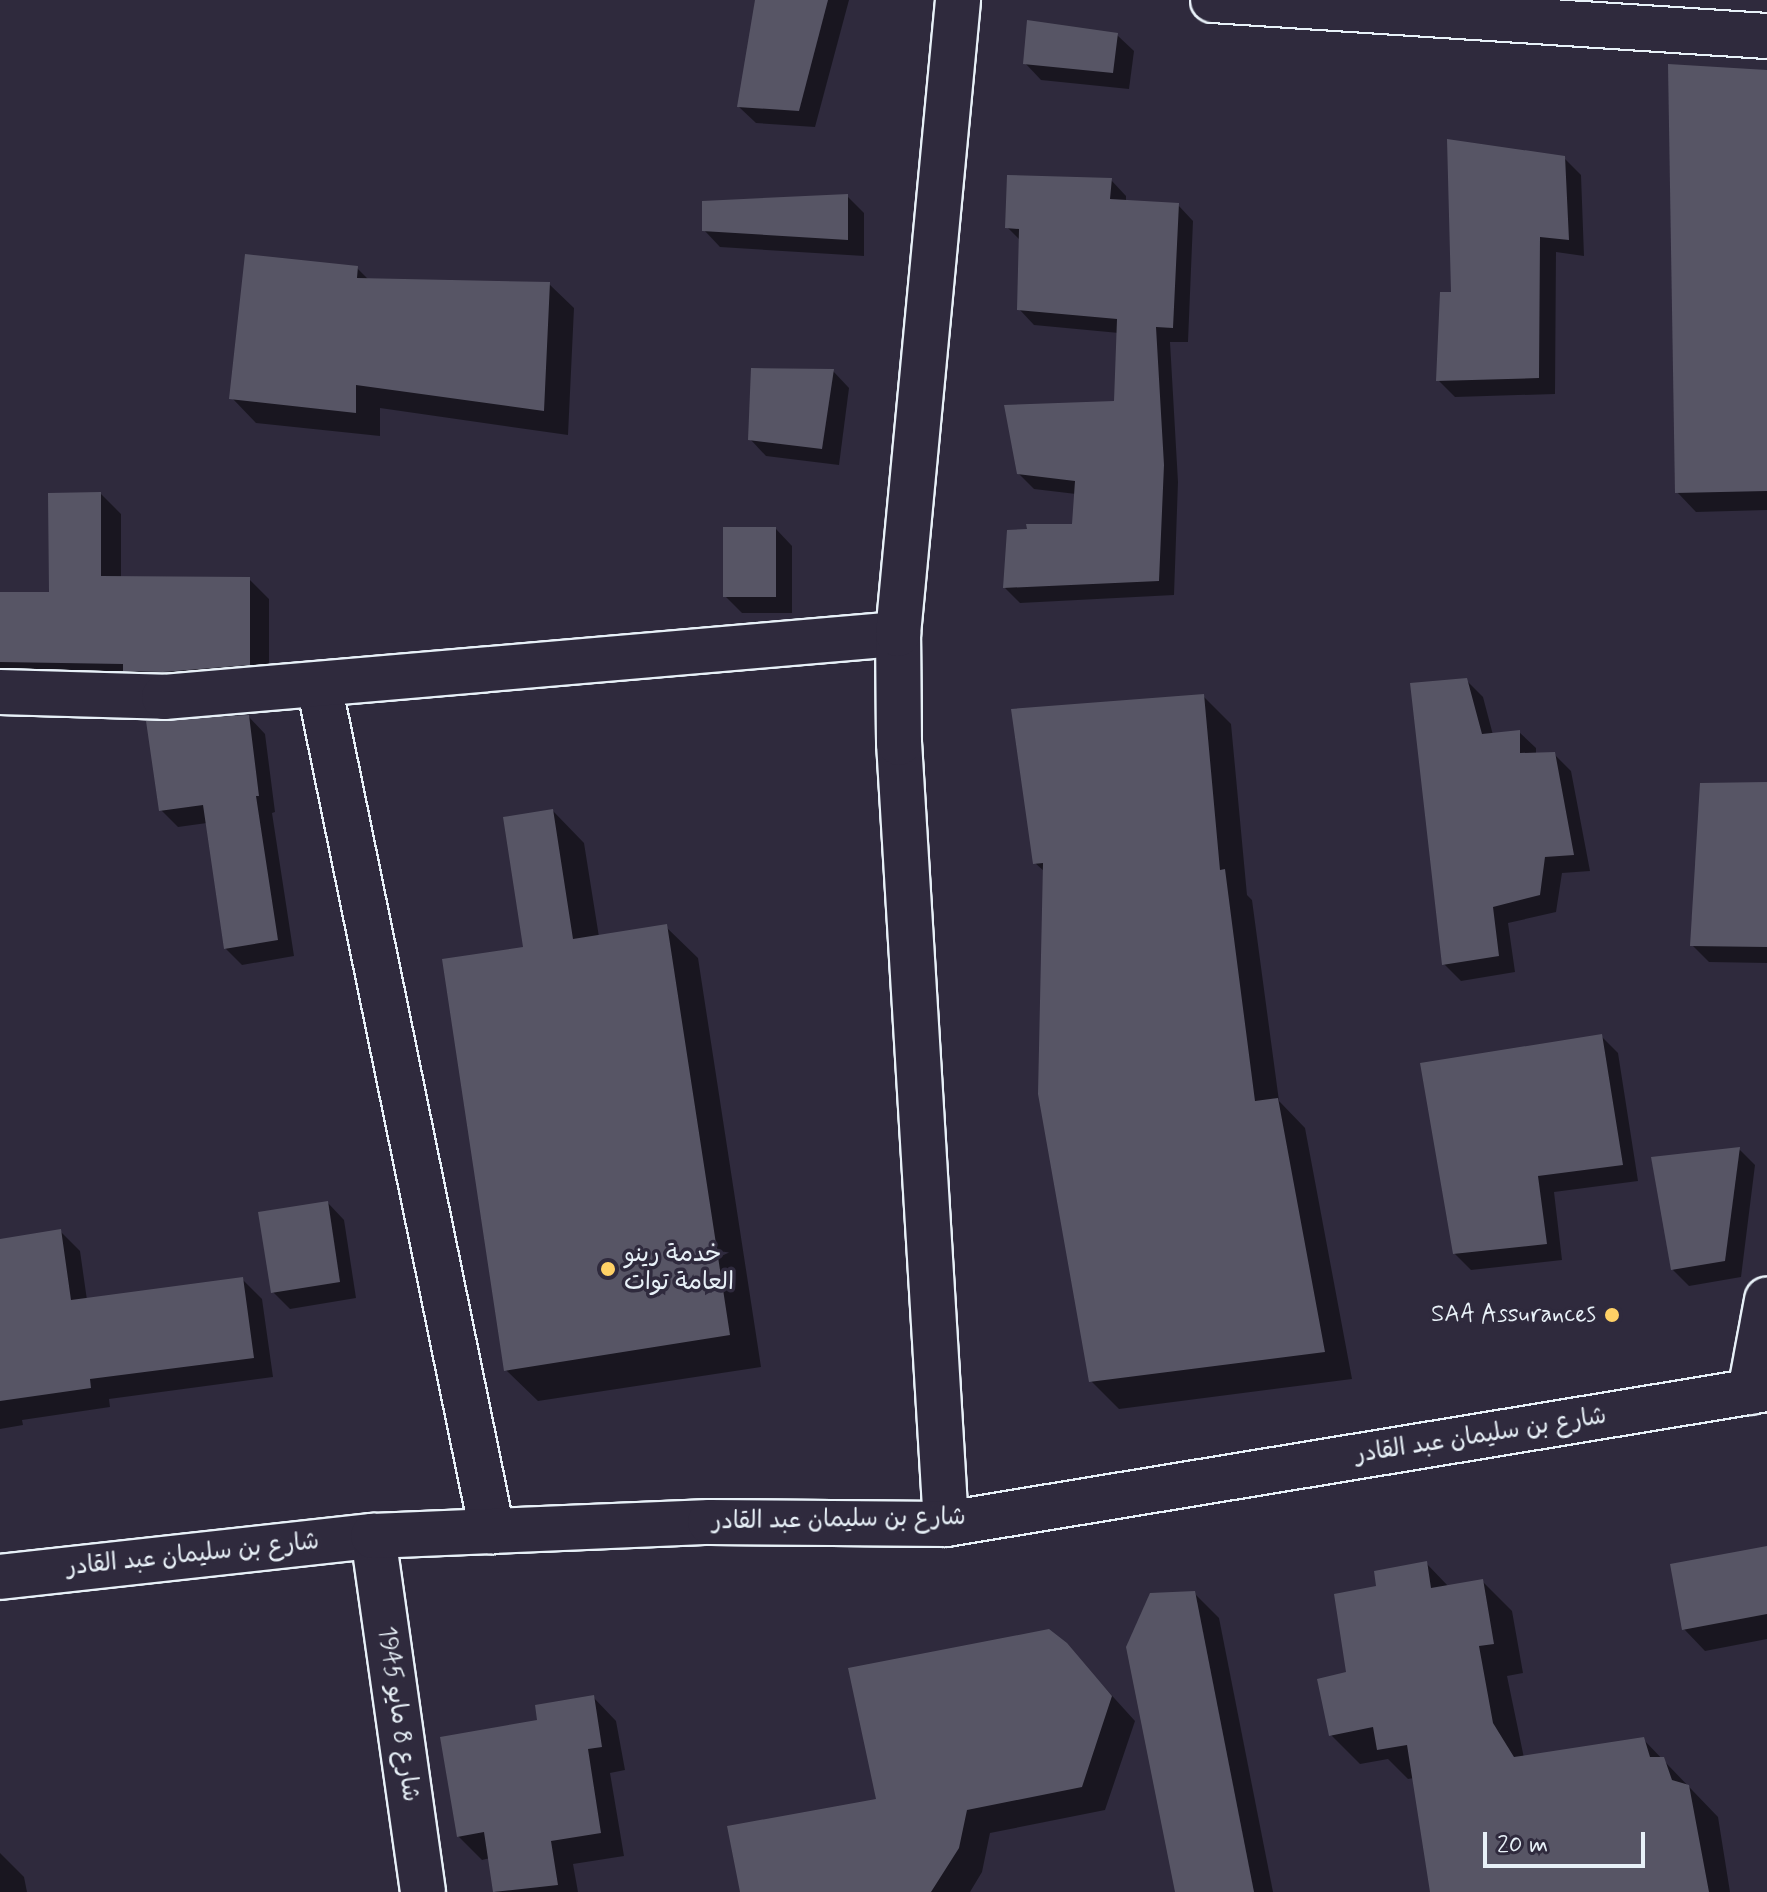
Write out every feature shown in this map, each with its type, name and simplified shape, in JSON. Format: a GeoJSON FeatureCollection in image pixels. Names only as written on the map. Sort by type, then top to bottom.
{"type":"FeatureCollection","features":[{"type":"Feature","properties":{"kind":"street"},"geometry":{"type":"LineString","coordinates":[[946,1524],[899,743],[898,634],[958,0]]}},
{"type":"Feature","properties":{"kind":"street"},"geometry":{"type":"LineString","coordinates":[[1213,0],[1767,36]]}},
{"type":"Feature","properties":{"kind":"street"},"geometry":{"type":"LineString","coordinates":[[0,692],[164,697],[898,634]]}},
{"type":"Feature","properties":{"kind":"street"},"geometry":{"type":"LineString","coordinates":[[319,685],[492,1531]]}},
{"type":"Feature","properties":{"kind":"street"},"geometry":{"type":"LineString","coordinates":[[1759,1390],[1767,1300]]}},
{"type":"Feature","properties":{"kind":"street","name":"شارع بن سليمان عبد القادر"},"geometry":{"type":"LineString","coordinates":[[0,1577],[373,1536],[710,1522],[946,1524],[1759,1390]]}},
{"type":"Feature","properties":{"kind":"street","name":"شارع 8 مايو 1945"},"geometry":{"type":"LineString","coordinates":[[373,1536],[423,1892]]}},
{"type":"Feature","properties":{"kind":"building"},"geometry":{"type":"Polygon","coordinates":[[[755,0],[828,0],[799,111],[737,107],[755,0]]]}},
{"type":"Feature","properties":{"kind":"building"},"geometry":{"type":"Polygon","coordinates":[[[1027,20],[1118,33],[1113,73],[1023,64],[1027,20]]]}},
{"type":"Feature","properties":{"kind":"building"},"geometry":{"type":"Polygon","coordinates":[[[1668,64],[1767,70],[1767,491],[1675,493],[1668,64]]]}},
{"type":"Feature","properties":{"kind":"building"},"geometry":{"type":"Polygon","coordinates":[[[1447,139],[1565,156],[1569,240],[1540,237],[1539,378],[1436,381],[1440,292],[1451,292],[1447,139]]]}},
{"type":"Feature","properties":{"kind":"building"},"geometry":{"type":"Polygon","coordinates":[[[1007,175],[1112,178],[1110,199],[1179,203],[1173,328],[1156,327],[1164,465],[1159,581],[1003,588],[1007,530],[1027,529],[1026,524],[1072,524],[1075,481],[1017,474],[1004,405],[1114,401],[1117,319],[1017,310],[1019,229],[1005,228],[1007,175]]]}},
{"type":"Feature","properties":{"kind":"building"},"geometry":{"type":"Polygon","coordinates":[[[848,194],[848,240],[702,231],[702,201],[848,194]]]}},
{"type":"Feature","properties":{"kind":"building"},"geometry":{"type":"Polygon","coordinates":[[[245,254],[358,266],[357,278],[550,282],[544,411],[356,385],[356,413],[229,399],[245,254]]]}},
{"type":"Feature","properties":{"kind":"building"},"geometry":{"type":"Polygon","coordinates":[[[751,368],[834,369],[822,449],[748,440],[751,368]]]}},
{"type":"Feature","properties":{"kind":"building"},"geometry":{"type":"Polygon","coordinates":[[[101,492],[101,576],[250,577],[250,665],[163,672],[123,671],[123,664],[0,662],[0,592],[49,592],[48,493],[101,492]]]}},
{"type":"Feature","properties":{"kind":"building"},"geometry":{"type":"Polygon","coordinates":[[[723,527],[776,527],[776,597],[723,597],[723,527]]]}},
{"type":"Feature","properties":{"kind":"building"},"geometry":{"type":"Polygon","coordinates":[[[1467,678],[1482,734],[1520,730],[1520,753],[1555,752],[1574,855],[1545,857],[1540,895],[1493,907],[1499,956],[1442,965],[1410,683],[1467,678]]]}},
{"type":"Feature","properties":{"kind":"building"},"geometry":{"type":"Polygon","coordinates":[[[1204,694],[1220,870],[1225,869],[1255,1101],[1278,1098],[1325,1352],[1089,1382],[1038,1094],[1043,863],[1033,864],[1011,709],[1204,694]]]}},
{"type":"Feature","properties":{"kind":"building"},"geometry":{"type":"Polygon","coordinates":[[[249,715],[259,796],[256,796],[278,940],[224,949],[203,805],[159,811],[146,721],[249,715]]]}},
{"type":"Feature","properties":{"kind":"building"},"geometry":{"type":"Polygon","coordinates":[[[1767,782],[1767,947],[1690,946],[1700,783],[1767,782]]]}},
{"type":"Feature","properties":{"kind":"building"},"geometry":{"type":"Polygon","coordinates":[[[553,809],[573,939],[667,924],[730,1335],[504,1371],[442,959],[523,947],[503,817],[553,809]]]}},
{"type":"Feature","properties":{"kind":"building"},"geometry":{"type":"Polygon","coordinates":[[[1602,1034],[1623,1165],[1538,1176],[1547,1244],[1453,1254],[1420,1063],[1602,1034]]]}},
{"type":"Feature","properties":{"kind":"building"},"geometry":{"type":"Polygon","coordinates":[[[1740,1147],[1725,1261],[1671,1270],[1651,1157],[1740,1147]]]}},
{"type":"Feature","properties":{"kind":"building"},"geometry":{"type":"Polygon","coordinates":[[[328,1201],[340,1282],[271,1293],[258,1212],[328,1201]]]}},
{"type":"Feature","properties":{"kind":"building"},"geometry":{"type":"Polygon","coordinates":[[[61,1229],[71,1300],[243,1277],[254,1358],[90,1379],[91,1388],[0,1401],[0,1239],[61,1229]]]}},
{"type":"Feature","properties":{"kind":"building"},"geometry":{"type":"Polygon","coordinates":[[[1767,1546],[1767,1614],[1682,1630],[1670,1564],[1767,1546]]]}},
{"type":"Feature","properties":{"kind":"building"},"geometry":{"type":"Polygon","coordinates":[[[1427,1561],[1431,1588],[1483,1579],[1494,1644],[1479,1646],[1493,1723],[1514,1757],[1644,1737],[1650,1757],[1664,1757],[1672,1780],[1689,1785],[1709,1892],[1430,1892],[1407,1745],[1377,1750],[1373,1727],[1329,1736],[1317,1679],[1346,1672],[1334,1594],[1376,1586],[1374,1571],[1427,1561]]]}},
{"type":"Feature","properties":{"kind":"building"},"geometry":{"type":"Polygon","coordinates":[[[1195,1591],[1254,1892],[1175,1892],[1126,1647],[1150,1593],[1195,1591]]]}},
{"type":"Feature","properties":{"kind":"building"},"geometry":{"type":"Polygon","coordinates":[[[1049,1629],[1067,1643],[1112,1696],[1082,1787],[967,1810],[959,1848],[931,1892],[740,1892],[727,1826],[876,1799],[848,1668],[1049,1629]]]}},
{"type":"Feature","properties":{"kind":"building"},"geometry":{"type":"Polygon","coordinates":[[[594,1695],[602,1747],[588,1749],[601,1833],[551,1841],[558,1885],[493,1892],[484,1832],[457,1837],[440,1737],[537,1720],[535,1705],[594,1695]]]}},
{"type":"Feature","properties":{"kind":"place","name":"خدمة رينو العامة توات"},"geometry":{"type":"Point","coordinates":[608,1269]}},
{"type":"Feature","properties":{"kind":"place","name":"SAA Assurances"},"geometry":{"type":"Point","coordinates":[1612,1315]}}]}
